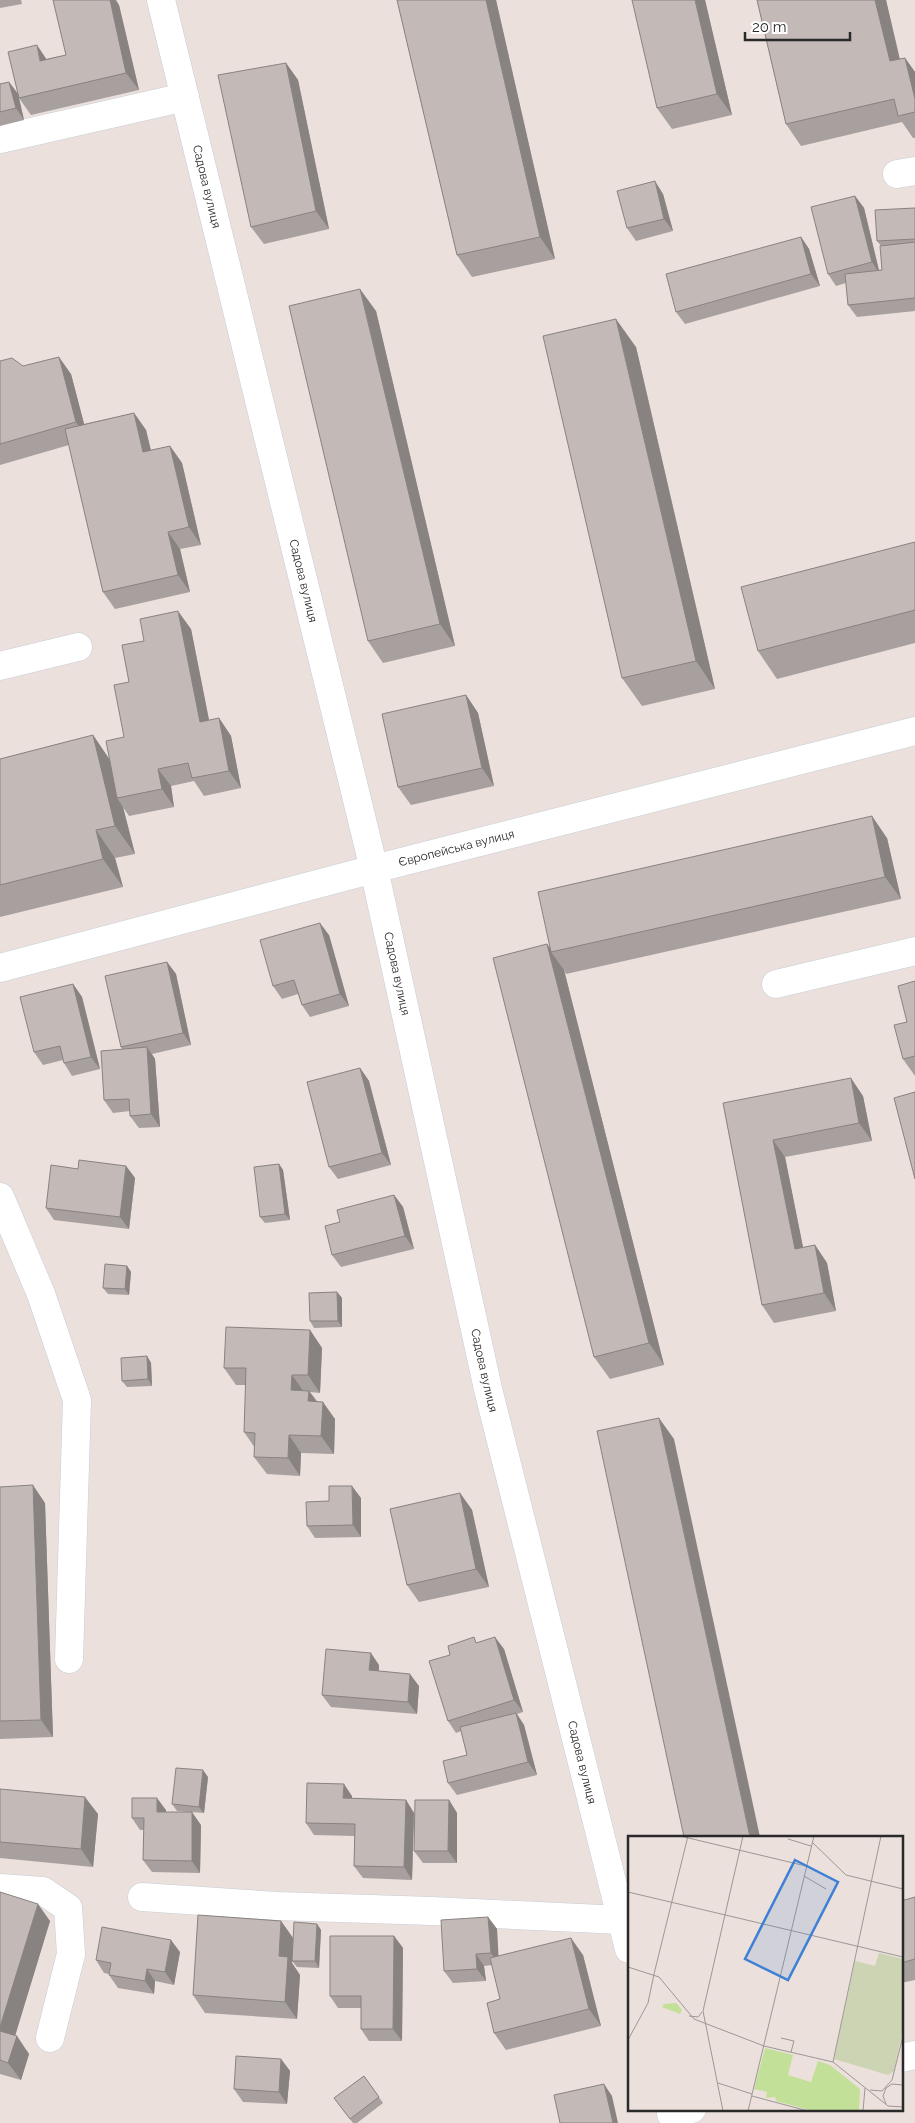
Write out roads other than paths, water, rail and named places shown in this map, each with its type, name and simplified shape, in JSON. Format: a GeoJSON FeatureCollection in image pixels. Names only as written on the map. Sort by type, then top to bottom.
{"type":"FeatureCollection","features":[{"type":"Feature","properties":{"kind":"street","name":"Садова вулиця"},"geometry":{"type":"LineString","coordinates":[[161,0],[374,869],[488,1389],[628,1945]]}},
{"type":"Feature","properties":{"kind":"street"},"geometry":{"type":"LineString","coordinates":[[0,139],[185,97]]}},
{"type":"Feature","properties":{"kind":"street"},"geometry":{"type":"LineString","coordinates":[[0,666],[78,647]]}},
{"type":"Feature","properties":{"kind":"street","name":"Європейська вулиця"},"geometry":{"type":"LineString","coordinates":[[0,968],[374,869],[915,731]]}},
{"type":"Feature","properties":{"kind":"street"},"geometry":{"type":"LineString","coordinates":[[776,984],[915,951]]}},
{"type":"Feature","properties":{"kind":"street"},"geometry":{"type":"LineString","coordinates":[[0,1197],[41,1294],[77,1400],[69,1659]]}},
{"type":"Feature","properties":{"kind":"street"},"geometry":{"type":"LineString","coordinates":[[0,1888],[43,1891],[68,1908],[71,1954],[50,2038]]}},
{"type":"Feature","properties":{"kind":"street"},"geometry":{"type":"LineString","coordinates":[[142,1897],[277,1906],[621,1920]]}},
{"type":"Feature","properties":{"kind":"street"},"geometry":{"type":"LineString","coordinates":[[902,2058],[915,2055]]}}]}
